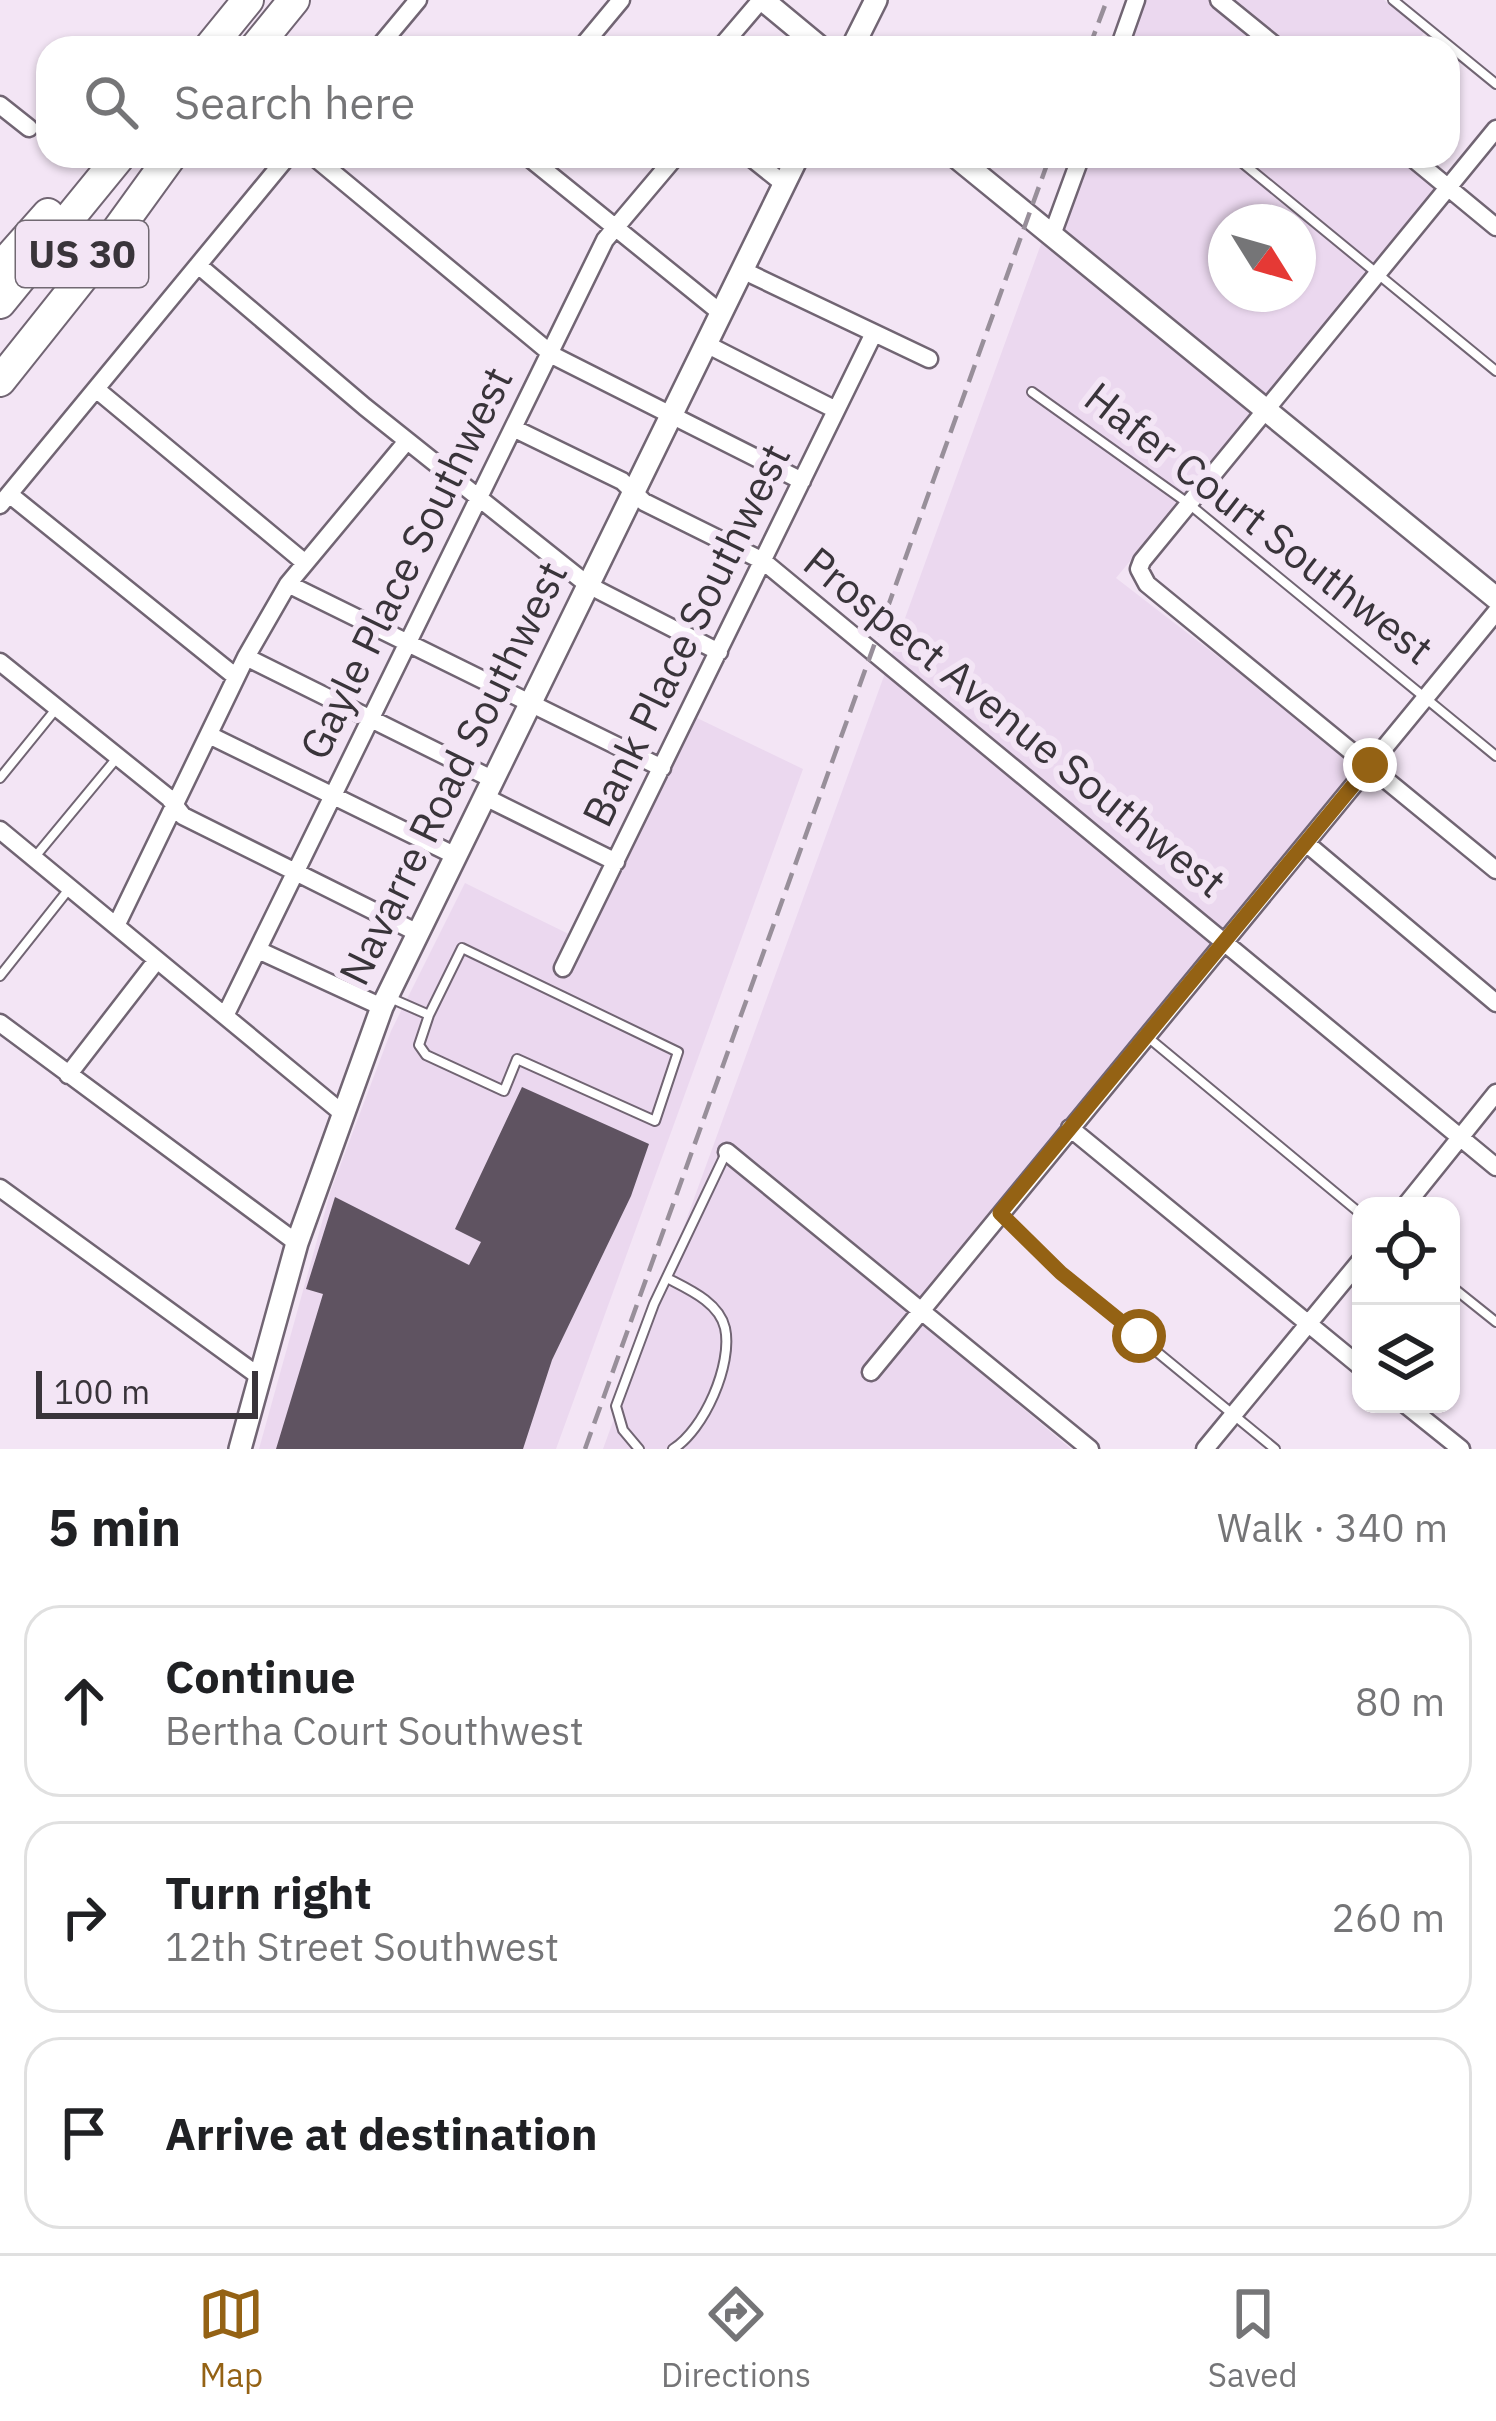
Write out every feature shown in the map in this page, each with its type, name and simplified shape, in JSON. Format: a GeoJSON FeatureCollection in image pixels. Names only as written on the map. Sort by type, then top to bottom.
{"type":"FeatureCollection","features":[{"type":"Feature","properties":{"kind":"highway"},"geometry":{"type":"LineString","coordinates":[[219,36],[248,0]]}},
{"type":"Feature","properties":{"kind":"highway"},"geometry":{"type":"LineString","coordinates":[[265,36],[294,0]]}},
{"type":"Feature","properties":{"kind":"highway"},"geometry":{"type":"LineString","coordinates":[[0,268],[90,168]]}},
{"type":"Feature","properties":{"kind":"highway","name":"US 30"},"geometry":{"type":"LineString","coordinates":[[0,304],[110,168]]}},
{"type":"Feature","properties":{"kind":"highway","name":"US 30"},"geometry":{"type":"LineString","coordinates":[[0,353],[157,168]]}},
{"type":"Feature","properties":{"kind":"highway"},"geometry":{"type":"LineString","coordinates":[[0,381],[90,268],[159,168]]}},
{"type":"Feature","properties":{"kind":"street"},"geometry":{"type":"LineString","coordinates":[[392,36],[418,0]]}},
{"type":"Feature","properties":{"kind":"street"},"geometry":{"type":"LineString","coordinates":[[591,36],[621,0]]}},
{"type":"Feature","properties":{"kind":"street"},"geometry":{"type":"LineString","coordinates":[[730,36],[762,0],[806,36]]}},
{"type":"Feature","properties":{"kind":"street"},"geometry":{"type":"LineString","coordinates":[[858,36],[876,0]]}},
{"type":"Feature","properties":{"kind":"street"},"geometry":{"type":"LineString","coordinates":[[1123,36],[1136,0]]}},
{"type":"Feature","properties":{"kind":"street"},"geometry":{"type":"LineString","coordinates":[[1219,0],[1263,36]]}},
{"type":"Feature","properties":{"kind":"street"},"geometry":{"type":"LineString","coordinates":[[594,33],[598,36]]}},
{"type":"Feature","properties":{"kind":"street"},"geometry":{"type":"LineString","coordinates":[[0,105],[29,128]]}},
{"type":"Feature","properties":{"kind":"street"},"geometry":{"type":"LineString","coordinates":[[1496,129],[1142,561],[1140,574],[1496,870]]}},
{"type":"Feature","properties":{"kind":"street"},"geometry":{"type":"LineString","coordinates":[[236,677],[4,500],[278,168]]}},
{"type":"Feature","properties":{"kind":"street"},"geometry":{"type":"LineString","coordinates":[[327,168],[548,351],[802,481]]}},
{"type":"Feature","properties":{"kind":"street"},"geometry":{"type":"LineString","coordinates":[[542,168],[721,313]]}},
{"type":"Feature","properties":{"kind":"street","name":"Gayle Place Southwest"},"geometry":{"type":"LineString","coordinates":[[225,1016],[548,351],[615,228],[666,168]]}},
{"type":"Feature","properties":{"kind":"street"},"geometry":{"type":"LineString","coordinates":[[764,168],[784,184]]}},
{"type":"Feature","properties":{"kind":"street","name":"Navarre Road Southwest"},"geometry":{"type":"LineString","coordinates":[[240,1449],[297,1243],[384,1002],[792,168]]}},
{"type":"Feature","properties":{"kind":"street"},"geometry":{"type":"LineString","coordinates":[[970,168],[1496,598]]}},
{"type":"Feature","properties":{"kind":"street"},"geometry":{"type":"LineString","coordinates":[[1052,235],[1077,168]]}},
{"type":"Feature","properties":{"kind":"street"},"geometry":{"type":"LineString","coordinates":[[1424,168],[1496,227]]}},
{"type":"Feature","properties":{"kind":"street"},"geometry":{"type":"LineString","coordinates":[[198,266],[588,585],[719,652]]}},
{"type":"Feature","properties":{"kind":"street"},"geometry":{"type":"LineString","coordinates":[[742,270],[929,359]]}},
{"type":"Feature","properties":{"kind":"street","name":"Bank Place Southwest"},"geometry":{"type":"LineString","coordinates":[[563,968],[874,333]]}},
{"type":"Feature","properties":{"kind":"street"},"geometry":{"type":"LineString","coordinates":[[706,344],[836,410]]}},
{"type":"Feature","properties":{"kind":"street"},"geometry":{"type":"LineString","coordinates":[[96,388],[304,562]]}},
{"type":"Feature","properties":{"kind":"street","name":"Prospect Avenue Southwest"},"geometry":{"type":"LineString","coordinates":[[512,428],[622,481],[644,502],[763,561],[1496,1167]]}},
{"type":"Feature","properties":{"kind":"street"},"geometry":{"type":"LineString","coordinates":[[116,926],[246,657],[287,584],[407,441]]}},
{"type":"Feature","properties":{"kind":"street"},"geometry":{"type":"LineString","coordinates":[[287,584],[662,768]]}},
{"type":"Feature","properties":{"kind":"street"},"geometry":{"type":"LineString","coordinates":[[871,1372],[1496,612]]}},
{"type":"Feature","properties":{"kind":"street"},"geometry":{"type":"LineString","coordinates":[[246,657],[370,720],[616,862]]}},
{"type":"Feature","properties":{"kind":"street"},"geometry":{"type":"LineString","coordinates":[[0,662],[170,799],[183,816],[418,933]]}},
{"type":"Feature","properties":{"kind":"street"},"geometry":{"type":"LineString","coordinates":[[208,735],[456,856]]}},
{"type":"Feature","properties":{"kind":"street"},"geometry":{"type":"LineString","coordinates":[[0,830],[341,1112]]}},
{"type":"Feature","properties":{"kind":"street"},"geometry":{"type":"LineString","coordinates":[[1306,843],[1496,1004]]}},
{"type":"Feature","properties":{"kind":"street"},"geometry":{"type":"LineString","coordinates":[[258,950],[384,1002]]}},
{"type":"Feature","properties":{"kind":"street"},"geometry":{"type":"LineString","coordinates":[[68,1075],[157,960]]}},
{"type":"Feature","properties":{"kind":"street"},"geometry":{"type":"LineString","coordinates":[[0,1022],[297,1243]]}},
{"type":"Feature","properties":{"kind":"street"},"geometry":{"type":"LineString","coordinates":[[1412,1197],[1496,1093]]}},
{"type":"Feature","properties":{"kind":"street"},"geometry":{"type":"LineString","coordinates":[[1070,1128],[1352,1359]]}},
{"type":"Feature","properties":{"kind":"street"},"geometry":{"type":"LineString","coordinates":[[727,1152],[1090,1449]]}},
{"type":"Feature","properties":{"kind":"street"},"geometry":{"type":"LineString","coordinates":[[0,1188],[260,1377]]}},
{"type":"Feature","properties":{"kind":"street"},"geometry":{"type":"LineString","coordinates":[[1205,1449],[1352,1271]]}},
{"type":"Feature","properties":{"kind":"street"},"geometry":{"type":"LineString","coordinates":[[1416,1413],[1461,1449]]}},
{"type":"Feature","properties":{"kind":"lane"},"geometry":{"type":"LineString","coordinates":[[1393,0],[1437,36]]}},
{"type":"Feature","properties":{"kind":"lane"},"geometry":{"type":"LineString","coordinates":[[1460,55],[1496,84]]}},
{"type":"Feature","properties":{"kind":"lane"},"geometry":{"type":"LineString","coordinates":[[1249,168],[1496,371]]}},
{"type":"Feature","properties":{"kind":"lane","name":"Hafer Court Southwest"},"geometry":{"type":"LineString","coordinates":[[1032,392],[1189,504],[1496,756]]}},
{"type":"Feature","properties":{"kind":"lane"},"geometry":{"type":"LineString","coordinates":[[0,778],[56,709]]}},
{"type":"Feature","properties":{"kind":"lane"},"geometry":{"type":"LineString","coordinates":[[34,858],[117,758]]}},
{"type":"Feature","properties":{"kind":"lane"},"geometry":{"type":"LineString","coordinates":[[0,976],[70,888]]}},
{"type":"Feature","properties":{"kind":"lane"},"geometry":{"type":"LineString","coordinates":[[462,948],[678,1052],[655,1121],[517,1059],[504,1091],[426,1055],[419,1046],[429,1015],[462,948]]}},
{"type":"Feature","properties":{"kind":"lane"},"geometry":{"type":"LineString","coordinates":[[384,1002],[429,1015]]}},
{"type":"Feature","properties":{"kind":"lane"},"geometry":{"type":"LineString","coordinates":[[1146,1036],[1352,1207]]}},
{"type":"Feature","properties":{"kind":"lane"},"geometry":{"type":"LineString","coordinates":[[639,1449],[623,1430],[616,1406],[704,1191],[727,1152]]}},
{"type":"Feature","properties":{"kind":"lane"},"geometry":{"type":"LineString","coordinates":[[1000,1213],[1061,1273],[1275,1449]]}},
{"type":"Feature","properties":{"kind":"lane"},"geometry":{"type":"LineString","coordinates":[[667,1277],[706,1300],[725,1328],[719,1383],[699,1422],[673,1449]]}},
{"type":"Feature","properties":{"kind":"lane"},"geometry":{"type":"LineString","coordinates":[[1460,1293],[1496,1322]]}},
{"type":"Feature","properties":{"kind":"shaded area"},"geometry":{"type":"Polygon","coordinates":[[[1130,0],[1384,0],[1424,33],[1422,36],[1117,36],[1130,0]]]}},
{"type":"Feature","properties":{"kind":"shaded area"},"geometry":{"type":"Polygon","coordinates":[[[1069,168],[1414,168],[1440,188],[1116,578],[1360,766],[910,1313],[1071,1449],[603,1449],[1069,168]]]}},
{"type":"Feature","properties":{"kind":"shaded area"},"geometry":{"type":"Polygon","coordinates":[[[697,718],[803,769],[556,1449],[259,1449],[331,1190],[391,1031],[465,883],[585,942],[697,718]]]}},
{"type":"Feature","properties":{"kind":"building"},"geometry":{"type":"Polygon","coordinates":[[[522,1087],[649,1144],[631,1196],[552,1360],[523,1449],[276,1449],[323,1294],[306,1289],[335,1197],[469,1265],[481,1242],[455,1229],[522,1087]]]}},
{"type":"Feature","properties":{"kind":"railway"},"geometry":{"type":"LineString","coordinates":[[1094,36],[1107,0]]}},
{"type":"Feature","properties":{"kind":"railway"},"geometry":{"type":"LineString","coordinates":[[585,1449],[1046,168]]}},
{"type":"Feature","properties":{"kind":"route"},"geometry":{"type":"LineString","coordinates":[[1139,1336],[1061,1273],[1000,1213],[1370,765]]}}]}
